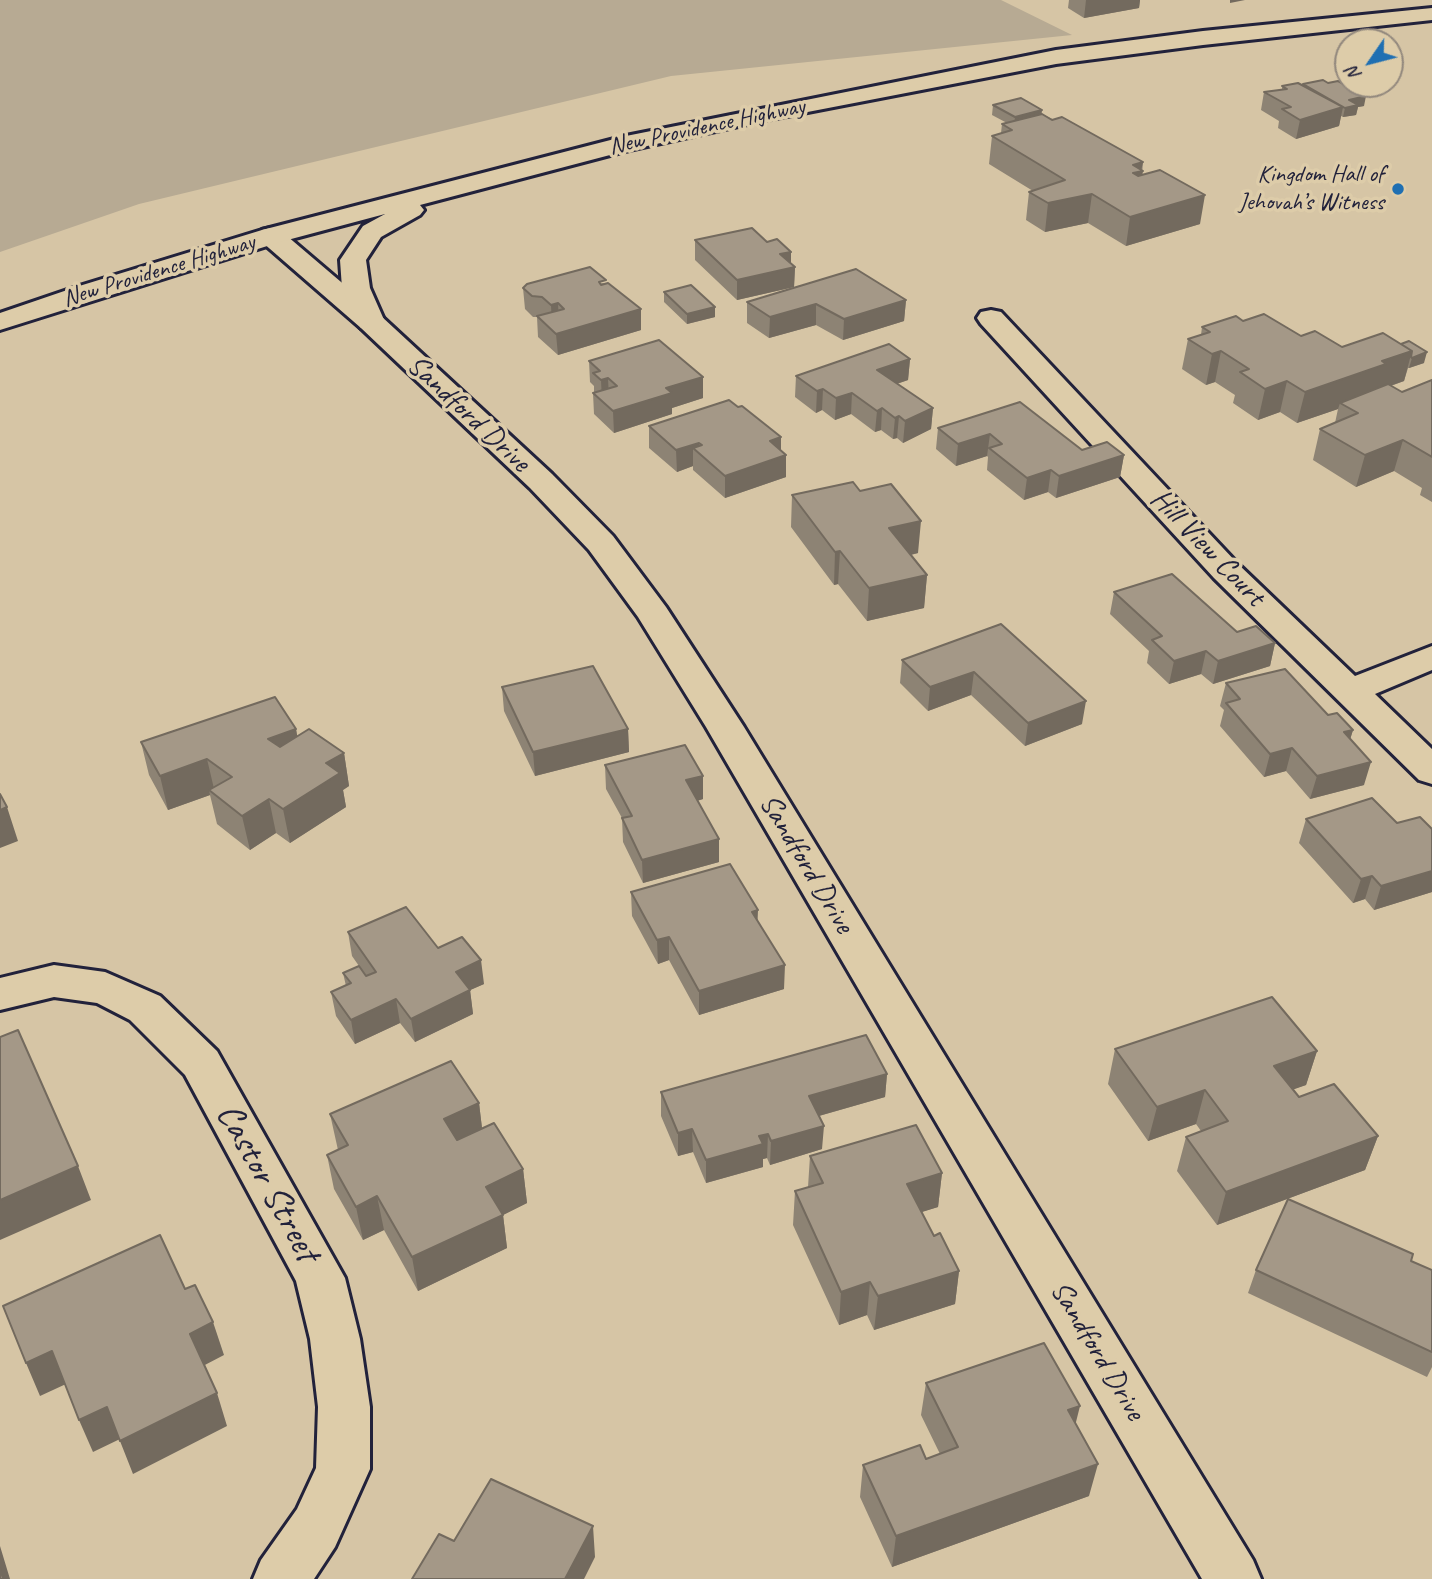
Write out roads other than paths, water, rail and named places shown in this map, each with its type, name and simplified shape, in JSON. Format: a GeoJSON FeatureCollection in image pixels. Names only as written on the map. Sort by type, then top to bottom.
{"type":"FeatureCollection","features":[{"type":"Feature","properties":{"kind":"main road","name":"New Providence Highway"},"geometry":{"type":"LineString","coordinates":[[0,322],[271,236],[640,140],[1016,65],[1203,38],[1432,14]]}},
{"type":"Feature","properties":{"kind":"main road"},"geometry":{"type":"LineString","coordinates":[[371,322],[356,288],[354,260],[372,232],[453,188]]}},
{"type":"Feature","properties":{"kind":"main road","name":"Sandford Drive"},"geometry":{"type":"LineString","coordinates":[[271,236],[371,322],[541,481],[601,543],[654,614],[725,727],[1233,1579]]}},
{"type":"Feature","properties":{"kind":"main road","name":"Hill View Court"},"geometry":{"type":"LineString","coordinates":[[991,318],[1226,571],[1432,771]]}},
{"type":"Feature","properties":{"kind":"main road"},"geometry":{"type":"LineString","coordinates":[[1348,692],[1432,657]]}},
{"type":"Feature","properties":{"kind":"main road","name":"Castor Street"},"geometry":{"type":"LineString","coordinates":[[0,994],[54,981],[105,988],[145,1008],[201,1063],[320,1278],[335,1339],[344,1407],[343,1469],[316,1528],[281,1579]]}},
{"type":"Feature","properties":{"kind":"place","name":"Kingdom Hall of Jehovah’s Witness"},"geometry":{"type":"Point","coordinates":[1398,189]}}]}
